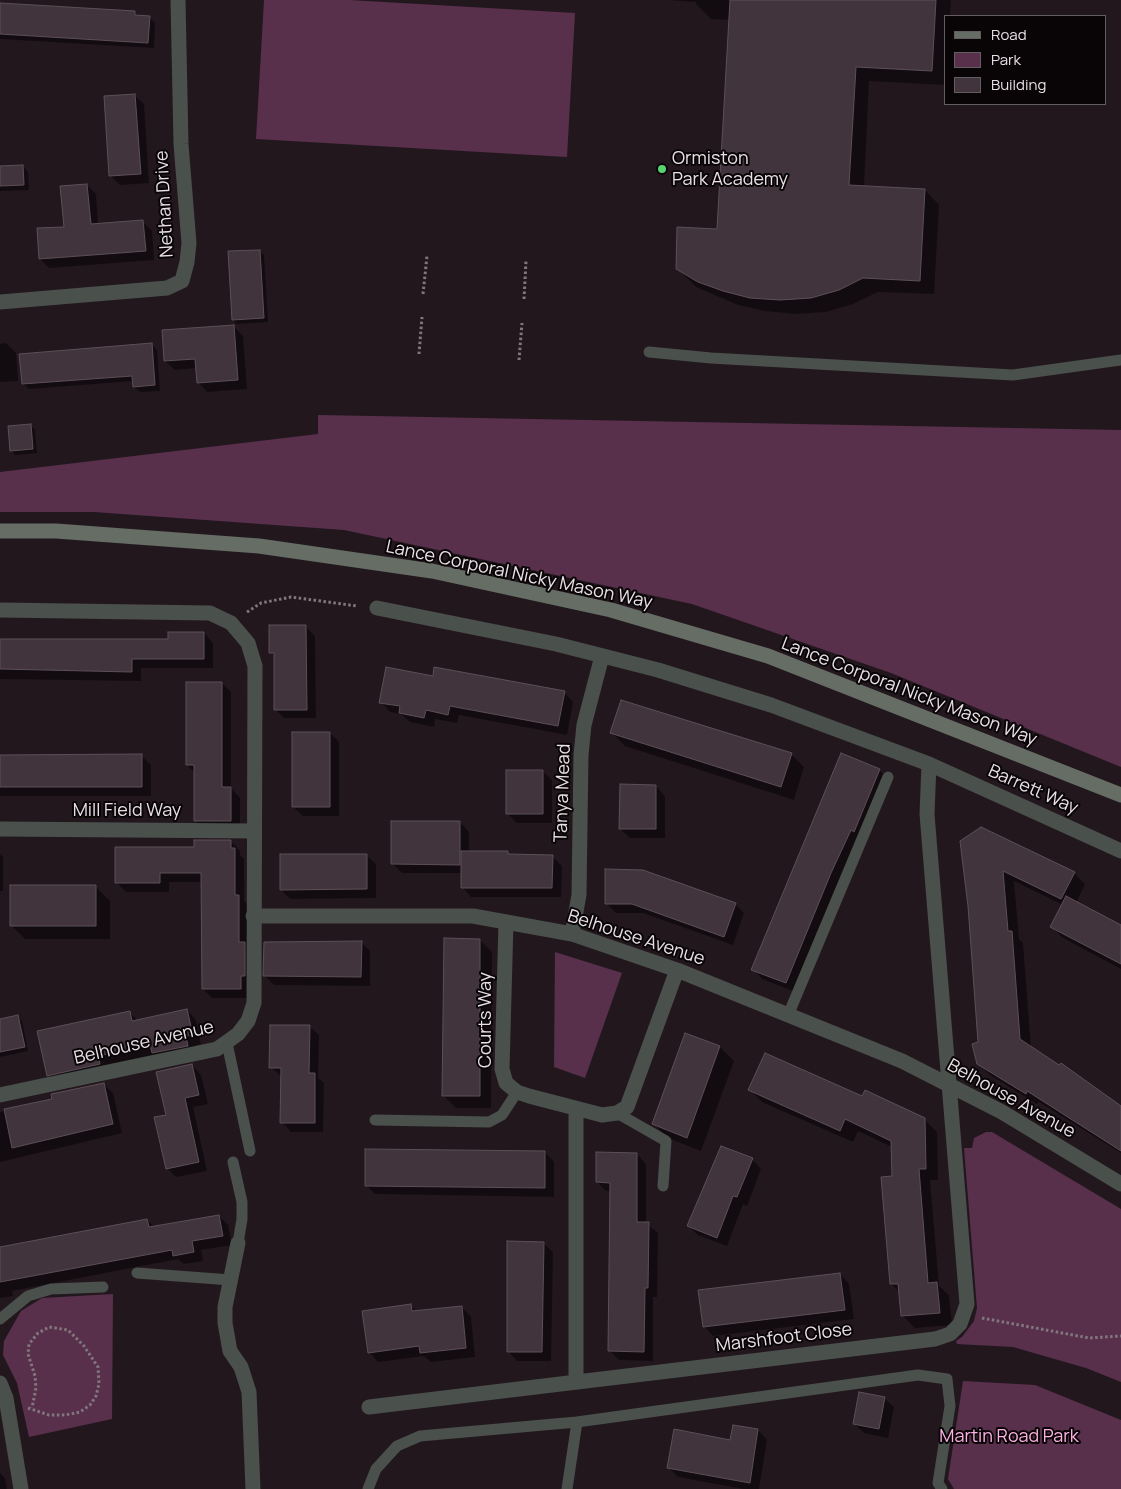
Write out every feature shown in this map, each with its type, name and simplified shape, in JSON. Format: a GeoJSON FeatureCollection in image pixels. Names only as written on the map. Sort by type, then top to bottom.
{"type":"FeatureCollection","features":[{"type":"Feature","properties":{"kind":"main road","name":"Lance Corporal Nicky Mason Way"},"geometry":{"type":"LineString","coordinates":[[0,531],[56,530],[259,546],[432,572],[611,610],[768,656],[1121,795]]}},
{"type":"Feature","properties":{"kind":"street","name":"Nethan Drive"},"geometry":{"type":"LineString","coordinates":[[0,302],[167,288],[182,280],[187,262],[189,243],[180,135],[178,0]]}},
{"type":"Feature","properties":{"kind":"street","name":"Barrett Way"},"geometry":{"type":"LineString","coordinates":[[377,608],[602,656],[658,670],[771,705],[929,764],[1121,851]]}},
{"type":"Feature","properties":{"kind":"street"},"geometry":{"type":"LineString","coordinates":[[0,610],[210,613],[231,623],[248,643],[255,666],[253,916]]}},
{"type":"Feature","properties":{"kind":"street","name":"Tanya Mead"},"geometry":{"type":"LineString","coordinates":[[572,934],[579,895],[581,755],[584,725],[602,656]]}},
{"type":"Feature","properties":{"kind":"street"},"geometry":{"type":"LineString","coordinates":[[929,764],[928,814],[967,1304],[965,1314]]}},
{"type":"Feature","properties":{"kind":"street","name":"Mill Field Way"},"geometry":{"type":"LineString","coordinates":[[0,830],[253,831]]}},
{"type":"Feature","properties":{"kind":"street","name":"Belhouse Avenue"},"geometry":{"type":"LineString","coordinates":[[0,1095],[217,1049],[227,1043],[238,1034],[248,1021],[254,1003],[253,916],[473,916],[572,934],[677,970],[789,1014],[902,1061],[949,1084],[1002,1112],[1121,1184]]}},
{"type":"Feature","properties":{"kind":"street","name":"Courts Way"},"geometry":{"type":"LineString","coordinates":[[506,922],[502,1069],[506,1083],[517,1092]]}},
{"type":"Feature","properties":{"kind":"street"},"geometry":{"type":"LineString","coordinates":[[517,1092],[602,1115],[617,1113],[627,1107],[677,970]]}},
{"type":"Feature","properties":{"kind":"street"},"geometry":{"type":"LineString","coordinates":[[576,1109],[576,1381]]}},
{"type":"Feature","properties":{"kind":"street"},"geometry":{"type":"LineString","coordinates":[[238,1243],[225,1307],[225,1323],[230,1351],[242,1367],[249,1392],[252,1489]]}},
{"type":"Feature","properties":{"kind":"street","name":"Marshfoot Close"},"geometry":{"type":"LineString","coordinates":[[369,1407],[935,1339],[950,1334],[960,1324],[965,1314]]}},
{"type":"Feature","properties":{"kind":"street"},"geometry":{"type":"LineString","coordinates":[[0,1382],[8,1413],[21,1489]]}},
{"type":"Feature","properties":{"kind":"lane"},"geometry":{"type":"LineString","coordinates":[[649,352],[711,358],[1013,375],[1121,360]]}},
{"type":"Feature","properties":{"kind":"lane"},"geometry":{"type":"LineString","coordinates":[[789,1014],[888,778]]}},
{"type":"Feature","properties":{"kind":"lane"},"geometry":{"type":"LineString","coordinates":[[227,1043],[250,1151]]}},
{"type":"Feature","properties":{"kind":"lane"},"geometry":{"type":"LineString","coordinates":[[376,1120],[489,1122],[502,1115],[517,1092]]}},
{"type":"Feature","properties":{"kind":"lane"},"geometry":{"type":"LineString","coordinates":[[617,1113],[666,1141],[663,1186]]}},
{"type":"Feature","properties":{"kind":"lane"},"geometry":{"type":"LineString","coordinates":[[233,1162],[242,1202],[242,1220],[238,1243]]}},
{"type":"Feature","properties":{"kind":"lane"},"geometry":{"type":"LineString","coordinates":[[137,1274],[231,1280]]}},
{"type":"Feature","properties":{"kind":"lane"},"geometry":{"type":"LineString","coordinates":[[0,1319],[28,1296],[51,1289],[103,1287]]}},
{"type":"Feature","properties":{"kind":"lane"},"geometry":{"type":"LineString","coordinates":[[368,1489],[376,1470],[397,1446],[420,1436],[577,1422],[918,1374],[947,1379],[950,1406],[938,1483],[942,1489]]}},
{"type":"Feature","properties":{"kind":"lane"},"geometry":{"type":"LineString","coordinates":[[566,1489],[577,1422]]}},
{"type":"Feature","properties":{"kind":"path"},"geometry":{"type":"LineString","coordinates":[[423,294],[426,256]]}},
{"type":"Feature","properties":{"kind":"path"},"geometry":{"type":"LineString","coordinates":[[524,299],[526,261]]}},
{"type":"Feature","properties":{"kind":"path"},"geometry":{"type":"LineString","coordinates":[[419,354],[422,317]]}},
{"type":"Feature","properties":{"kind":"path"},"geometry":{"type":"LineString","coordinates":[[520,360],[522,323]]}},
{"type":"Feature","properties":{"kind":"path"},"geometry":{"type":"LineString","coordinates":[[231,623],[261,603],[278,598],[291,597],[377,608]]}},
{"type":"Feature","properties":{"kind":"path"},"geometry":{"type":"LineString","coordinates":[[965,1314],[1089,1338],[1121,1336]]}},
{"type":"Feature","properties":{"kind":"path"},"geometry":{"type":"LineString","coordinates":[[8,1413],[32,1408],[49,1415],[65,1415],[80,1412],[90,1405],[96,1396],[99,1384],[98,1367],[84,1346],[68,1330],[49,1328],[38,1333],[30,1344],[28,1354],[35,1376],[36,1388],[32,1408]]}},
{"type":"Feature","properties":{"kind":"green space"},"geometry":{"type":"Polygon","coordinates":[[[264,0],[349,0],[575,13],[567,157],[256,139],[264,0]]]}},
{"type":"Feature","properties":{"kind":"green space"},"geometry":{"type":"Polygon","coordinates":[[[318,415],[1121,430],[1121,767],[891,673],[692,604],[344,530],[94,512],[0,512],[0,472],[318,434],[318,415]]]}},
{"type":"Feature","properties":{"kind":"green space"},"geometry":{"type":"Polygon","coordinates":[[[555,952],[622,973],[585,1078],[554,1067],[555,952]]]}},
{"type":"Feature","properties":{"kind":"green space"},"geometry":{"type":"Polygon","coordinates":[[[986,1132],[992,1132],[1121,1209],[1121,1382],[1086,1368],[1013,1347],[957,1344],[956,1341],[962,1337],[974,1321],[977,1308],[964,1148],[972,1148],[974,1138],[986,1132]]]}},
{"type":"Feature","properties":{"kind":"green space"},"geometry":{"type":"Polygon","coordinates":[[[113,1294],[112,1419],[29,1437],[17,1383],[3,1355],[4,1341],[21,1311],[42,1298],[113,1294]]]}},
{"type":"Feature","properties":{"kind":"green space","name":"Martin Road Park"},"geometry":{"type":"Polygon","coordinates":[[[963,1381],[1035,1385],[1121,1420],[1121,1489],[954,1489],[948,1479],[963,1381]]]}},
{"type":"Feature","properties":{"kind":"building"},"geometry":{"type":"Polygon","coordinates":[[[730,0],[936,0],[932,71],[856,67],[849,185],[925,189],[920,281],[863,278],[839,290],[811,298],[780,300],[750,298],[723,291],[698,282],[676,269],[677,227],[717,229],[730,0]]]}},
{"type":"Feature","properties":{"kind":"building"},"geometry":{"type":"Polygon","coordinates":[[[0,3],[135,11],[135,15],[150,16],[148,43],[0,34],[0,3]]]}},
{"type":"Feature","properties":{"kind":"building"},"geometry":{"type":"Polygon","coordinates":[[[135,94],[141,174],[109,176],[104,96],[135,94]]]}},
{"type":"Feature","properties":{"kind":"building"},"geometry":{"type":"Polygon","coordinates":[[[23,165],[24,185],[0,186],[0,166],[23,165]]]}},
{"type":"Feature","properties":{"kind":"building"},"geometry":{"type":"Polygon","coordinates":[[[87,184],[91,224],[143,220],[146,251],[39,259],[37,228],[64,227],[60,186],[87,184]]]}},
{"type":"Feature","properties":{"kind":"building"},"geometry":{"type":"Polygon","coordinates":[[[260,250],[264,318],[232,320],[228,251],[260,250]]]}},
{"type":"Feature","properties":{"kind":"building"},"geometry":{"type":"Polygon","coordinates":[[[234,325],[238,380],[197,383],[195,359],[164,361],[162,330],[234,325]]]}},
{"type":"Feature","properties":{"kind":"building"},"geometry":{"type":"Polygon","coordinates":[[[152,343],[155,385],[133,387],[132,376],[22,384],[19,354],[152,343]]]}},
{"type":"Feature","properties":{"kind":"building"},"geometry":{"type":"Polygon","coordinates":[[[31,424],[33,449],[10,451],[8,426],[31,424]]]}},
{"type":"Feature","properties":{"kind":"building"},"geometry":{"type":"Polygon","coordinates":[[[269,625],[306,625],[307,710],[274,710],[274,653],[269,653],[269,625]]]}},
{"type":"Feature","properties":{"kind":"building"},"geometry":{"type":"Polygon","coordinates":[[[168,632],[204,632],[204,659],[132,659],[132,672],[0,669],[0,639],[168,639],[168,632]]]}},
{"type":"Feature","properties":{"kind":"building"},"geometry":{"type":"Polygon","coordinates":[[[386,667],[433,676],[434,667],[565,691],[558,726],[450,706],[448,715],[426,710],[424,718],[399,713],[400,706],[379,703],[386,667]]]}},
{"type":"Feature","properties":{"kind":"building"},"geometry":{"type":"Polygon","coordinates":[[[186,682],[222,682],[222,787],[231,787],[231,821],[194,821],[194,765],[186,765],[186,682]]]}},
{"type":"Feature","properties":{"kind":"building"},"geometry":{"type":"Polygon","coordinates":[[[621,700],[792,753],[781,787],[610,733],[621,700]]]}},
{"type":"Feature","properties":{"kind":"building"},"geometry":{"type":"Polygon","coordinates":[[[292,732],[330,732],[330,807],[292,807],[292,732]]]}},
{"type":"Feature","properties":{"kind":"building"},"geometry":{"type":"Polygon","coordinates":[[[841,753],[880,769],[854,832],[851,830],[831,873],[786,983],[751,970],[841,753]]]}},
{"type":"Feature","properties":{"kind":"building"},"geometry":{"type":"Polygon","coordinates":[[[142,754],[142,787],[0,787],[0,755],[142,754]]]}},
{"type":"Feature","properties":{"kind":"building"},"geometry":{"type":"Polygon","coordinates":[[[506,770],[543,770],[543,814],[506,814],[506,770]]]}},
{"type":"Feature","properties":{"kind":"building"},"geometry":{"type":"Polygon","coordinates":[[[620,784],[656,785],[656,829],[619,829],[620,784]]]}},
{"type":"Feature","properties":{"kind":"building"},"geometry":{"type":"Polygon","coordinates":[[[391,821],[460,821],[460,865],[391,864],[391,821]]]}},
{"type":"Feature","properties":{"kind":"building"},"geometry":{"type":"Polygon","coordinates":[[[981,827],[1075,872],[1061,899],[1003,871],[1008,931],[1012,931],[1020,1039],[1059,1065],[1061,1063],[1121,1106],[1121,1151],[1027,1091],[1026,1094],[977,1064],[972,1044],[978,1042],[968,906],[960,841],[981,827]]]}},
{"type":"Feature","properties":{"kind":"building"},"geometry":{"type":"Polygon","coordinates":[[[194,840],[231,840],[231,848],[235,848],[235,895],[239,895],[239,942],[245,942],[245,976],[241,976],[241,989],[202,989],[201,873],[160,873],[160,883],[115,883],[115,847],[194,847],[194,840]]]}},
{"type":"Feature","properties":{"kind":"building"},"geometry":{"type":"Polygon","coordinates":[[[461,851],[508,851],[508,854],[553,855],[552,888],[461,888],[461,851]]]}},
{"type":"Feature","properties":{"kind":"building"},"geometry":{"type":"Polygon","coordinates":[[[280,854],[367,854],[367,889],[280,890],[280,854]]]}},
{"type":"Feature","properties":{"kind":"building"},"geometry":{"type":"Polygon","coordinates":[[[605,869],[643,870],[736,903],[724,937],[632,904],[605,904],[605,869]]]}},
{"type":"Feature","properties":{"kind":"building"},"geometry":{"type":"Polygon","coordinates":[[[10,885],[96,885],[96,926],[10,926],[10,885]]]}},
{"type":"Feature","properties":{"kind":"building"},"geometry":{"type":"Polygon","coordinates":[[[1066,896],[1121,925],[1121,964],[1050,927],[1066,896]]]}},
{"type":"Feature","properties":{"kind":"building"},"geometry":{"type":"Polygon","coordinates":[[[444,938],[480,939],[480,1096],[442,1096],[444,938]]]}},
{"type":"Feature","properties":{"kind":"building"},"geometry":{"type":"Polygon","coordinates":[[[362,941],[361,977],[263,976],[264,942],[362,941]]]}},
{"type":"Feature","properties":{"kind":"building"},"geometry":{"type":"Polygon","coordinates":[[[187,1009],[193,1035],[186,1036],[188,1046],[152,1053],[150,1045],[98,1056],[100,1064],[47,1076],[37,1031],[130,1011],[132,1021],[187,1009]]]}},
{"type":"Feature","properties":{"kind":"building"},"geometry":{"type":"Polygon","coordinates":[[[18,1015],[25,1047],[0,1052],[0,1019],[18,1015]]]}},
{"type":"Feature","properties":{"kind":"building"},"geometry":{"type":"Polygon","coordinates":[[[270,1025],[310,1025],[309,1073],[315,1073],[315,1123],[280,1123],[281,1068],[269,1068],[270,1025]]]}},
{"type":"Feature","properties":{"kind":"building"},"geometry":{"type":"Polygon","coordinates":[[[685,1033],[720,1046],[687,1138],[652,1124],[685,1033]]]}},
{"type":"Feature","properties":{"kind":"building"},"geometry":{"type":"Polygon","coordinates":[[[765,1053],[862,1096],[865,1090],[925,1118],[926,1169],[919,1169],[928,1283],[937,1282],[940,1313],[901,1316],[898,1284],[890,1284],[881,1177],[892,1176],[891,1141],[845,1119],[840,1131],[748,1090],[765,1053]]]}},
{"type":"Feature","properties":{"kind":"building"},"geometry":{"type":"Polygon","coordinates":[[[192,1064],[199,1095],[185,1098],[199,1162],[166,1169],[154,1117],[166,1115],[156,1072],[192,1064]]]}},
{"type":"Feature","properties":{"kind":"building"},"geometry":{"type":"Polygon","coordinates":[[[104,1083],[113,1124],[12,1148],[4,1109],[52,1099],[51,1094],[104,1083]]]}},
{"type":"Feature","properties":{"kind":"building"},"geometry":{"type":"Polygon","coordinates":[[[721,1146],[753,1158],[737,1197],[733,1196],[717,1238],[687,1226],[721,1146]]]}},
{"type":"Feature","properties":{"kind":"building"},"geometry":{"type":"Polygon","coordinates":[[[365,1149],[545,1151],[545,1188],[365,1186],[365,1149]]]}},
{"type":"Feature","properties":{"kind":"building"},"geometry":{"type":"Polygon","coordinates":[[[596,1152],[637,1153],[637,1222],[649,1222],[648,1288],[645,1288],[644,1352],[608,1351],[610,1183],[596,1182],[596,1152]]]}},
{"type":"Feature","properties":{"kind":"building"},"geometry":{"type":"Polygon","coordinates":[[[219,1215],[223,1236],[192,1241],[194,1252],[173,1256],[172,1250],[0,1282],[0,1247],[147,1219],[149,1227],[219,1215]]]}},
{"type":"Feature","properties":{"kind":"building"},"geometry":{"type":"Polygon","coordinates":[[[507,1241],[544,1242],[542,1352],[507,1352],[507,1241]]]}},
{"type":"Feature","properties":{"kind":"building"},"geometry":{"type":"Polygon","coordinates":[[[840,1273],[845,1310],[703,1327],[698,1290],[840,1273]]]}},
{"type":"Feature","properties":{"kind":"building"},"geometry":{"type":"Polygon","coordinates":[[[411,1304],[412,1311],[462,1306],[466,1348],[420,1353],[419,1346],[368,1353],[362,1311],[411,1304]]]}},
{"type":"Feature","properties":{"kind":"building"},"geometry":{"type":"Polygon","coordinates":[[[859,1392],[885,1397],[879,1429],[853,1424],[859,1392]]]}},
{"type":"Feature","properties":{"kind":"building"},"geometry":{"type":"Polygon","coordinates":[[[733,1425],[758,1429],[750,1483],[667,1468],[674,1429],[730,1440],[733,1425]]]}},
{"type":"Feature","properties":{"kind":"place","name":"Ormiston Park Academy"},"geometry":{"type":"Point","coordinates":[662,169]}}]}
